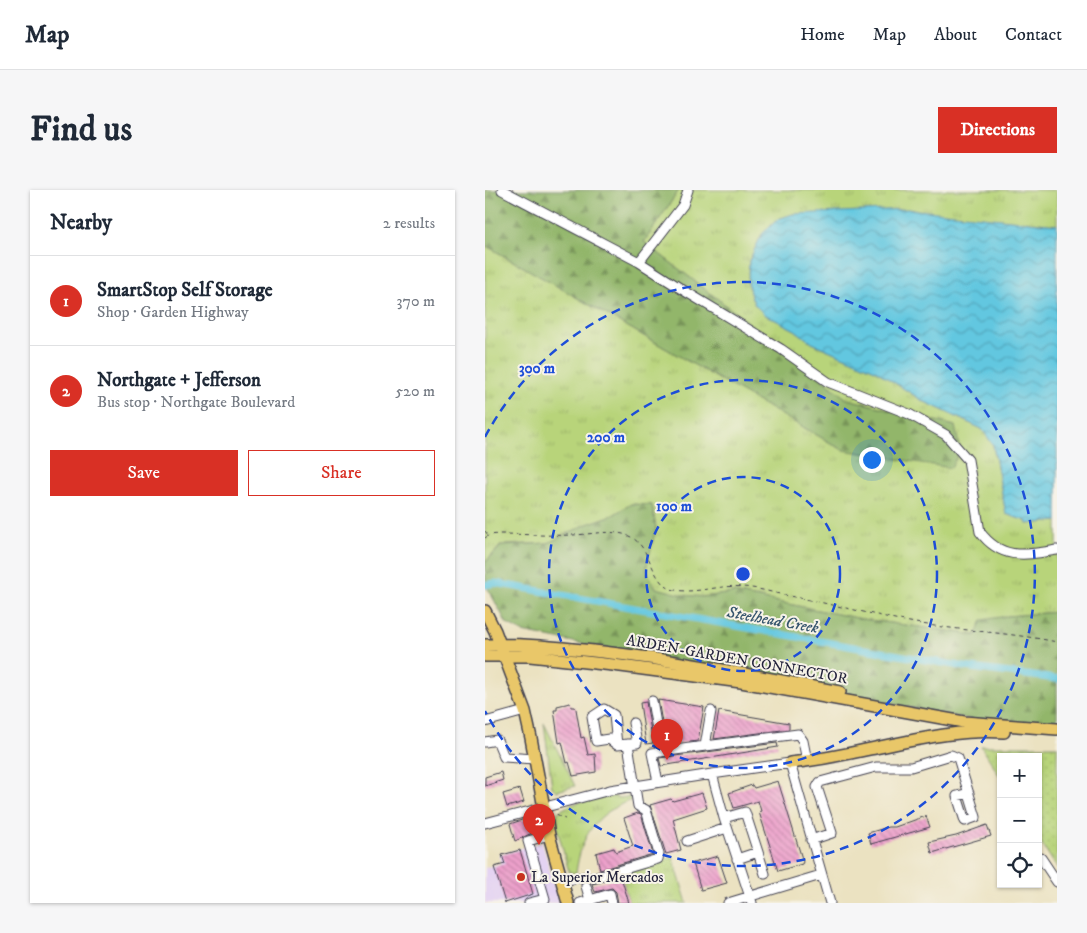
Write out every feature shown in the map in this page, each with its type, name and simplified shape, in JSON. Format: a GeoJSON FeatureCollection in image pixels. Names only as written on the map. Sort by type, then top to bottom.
{"type":"FeatureCollection","features":[{"type":"Feature","properties":{"kind":"main road"},"geometry":{"type":"LineString","coordinates":[[485,611],[505,656],[525,711],[549,835],[567,903]]}},
{"type":"Feature","properties":{"kind":"main road","name":"ARDEN-GARDEN CONNECTOR"},"geometry":{"type":"LineString","coordinates":[[485,645],[548,646],[674,662],[967,715],[981,722]]}},
{"type":"Feature","properties":{"kind":"main road","name":"ARDEN-GARDEN CONNECTOR"},"geometry":{"type":"LineString","coordinates":[[485,656],[556,658],[711,677],[964,722],[1033,728]]}},
{"type":"Feature","properties":{"kind":"main road"},"geometry":{"type":"LineString","coordinates":[[789,763],[947,733],[977,731],[1012,732],[1033,728],[1057,729]]}},
{"type":"Feature","properties":{"kind":"street"},"geometry":{"type":"LineString","coordinates":[[502,190],[639,262],[781,349],[828,382],[909,414],[946,435],[968,460],[980,532],[987,541],[1000,550],[1012,554],[1026,555],[1057,550]]}},
{"type":"Feature","properties":{"kind":"street"},"geometry":{"type":"LineString","coordinates":[[639,262],[683,205],[688,190]]}},
{"type":"Feature","properties":{"kind":"street"},"geometry":{"type":"LineString","coordinates":[[652,702],[661,752]]}},
{"type":"Feature","properties":{"kind":"street"},"geometry":{"type":"LineString","coordinates":[[485,722],[525,711]]}},
{"type":"Feature","properties":{"kind":"street"},"geometry":{"type":"LineString","coordinates":[[705,746],[711,711]]}},
{"type":"Feature","properties":{"kind":"street"},"geometry":{"type":"LineString","coordinates":[[617,745],[637,743],[633,724]]}},
{"type":"Feature","properties":{"kind":"street"},"geometry":{"type":"LineString","coordinates":[[658,782],[652,753],[798,734],[803,741],[807,761]]}},
{"type":"Feature","properties":{"kind":"street"},"geometry":{"type":"LineString","coordinates":[[485,742],[497,740],[504,758],[535,759]]}},
{"type":"Feature","properties":{"kind":"street"},"geometry":{"type":"LineString","coordinates":[[561,881],[584,877],[594,878],[658,859],[659,854],[646,810],[638,806],[628,744]]}},
{"type":"Feature","properties":{"kind":"street"},"geometry":{"type":"LineString","coordinates":[[811,840],[833,833],[817,788],[820,782],[876,767],[911,767],[951,755],[957,758],[969,793]]}},
{"type":"Feature","properties":{"kind":"street"},"geometry":{"type":"LineString","coordinates":[[485,823],[601,792],[789,763],[830,903]]}},
{"type":"Feature","properties":{"kind":"street"},"geometry":{"type":"LineString","coordinates":[[712,774],[750,900]]}},
{"type":"Feature","properties":{"kind":"street"},"geometry":{"type":"LineString","coordinates":[[724,818],[745,812],[765,874]]}},
{"type":"Feature","properties":{"kind":"street"},"geometry":{"type":"LineString","coordinates":[[687,841],[727,828]]}},
{"type":"Feature","properties":{"kind":"street"},"geometry":{"type":"LineString","coordinates":[[529,903],[545,898],[528,841],[549,835]]}},
{"type":"Feature","properties":{"kind":"street"},"geometry":{"type":"LineString","coordinates":[[737,859],[758,852]]}},
{"type":"Feature","properties":{"kind":"street"},"geometry":{"type":"LineString","coordinates":[[1042,860],[1057,882]]}},
{"type":"Feature","properties":{"kind":"street"},"geometry":{"type":"LineString","coordinates":[[727,903],[750,900],[821,875]]}},
{"type":"Feature","properties":{"kind":"street"},"geometry":{"type":"LineString","coordinates":[[586,886],[590,902]]}},
{"type":"Feature","properties":{"kind":"street"},"geometry":{"type":"LineString","coordinates":[[580,903],[590,902],[610,894],[612,903]]}},
{"type":"Feature","properties":{"kind":"path"},"geometry":{"type":"LineString","coordinates":[[485,531],[488,536]]}},
{"type":"Feature","properties":{"kind":"path"},"geometry":{"type":"LineString","coordinates":[[485,538],[488,536],[619,533],[638,542],[650,559],[663,586],[669,588],[689,592],[723,586],[744,587],[862,610],[897,620],[1020,635],[1057,642]]}},
{"type":"Feature","properties":{"kind":"path"},"geometry":{"type":"LineString","coordinates":[[556,815],[565,820]]}},
{"type":"Feature","properties":{"kind":"shaded area"},"geometry":{"type":"Polygon","coordinates":[[[542,842],[559,903],[485,903],[485,868],[501,863],[499,855],[542,842]]]}},
{"type":"Feature","properties":{"kind":"green space"},"geometry":{"type":"Polygon","coordinates":[[[485,190],[679,190],[644,242],[847,399],[955,426],[960,450],[951,468],[843,450],[485,245],[485,190]]]}},
{"type":"Feature","properties":{"kind":"green space"},"geometry":{"type":"Polygon","coordinates":[[[679,190],[1057,190],[1057,225],[988,218],[793,214],[778,219],[762,234],[749,261],[748,282],[755,305],[764,314],[795,330],[812,343],[875,370],[923,401],[982,429],[993,445],[1006,514],[1026,521],[1027,524],[1057,521],[1057,612],[1007,616],[976,635],[862,619],[734,593],[702,597],[683,595],[656,588],[645,570],[656,528],[652,505],[631,504],[613,515],[587,524],[548,543],[501,545],[485,563],[485,245],[843,450],[955,426],[847,399],[644,242],[679,190]]]}},
{"type":"Feature","properties":{"kind":"green space"},"geometry":{"type":"Polygon","coordinates":[[[631,504],[652,505],[656,528],[646,570],[656,588],[683,595],[702,597],[734,593],[862,619],[976,635],[982,620],[1057,612],[1057,727],[1000,725],[522,632],[507,624],[486,585],[485,563],[501,546],[548,543],[587,524],[613,515],[631,504]]]}},
{"type":"Feature","properties":{"kind":"green space"},"geometry":{"type":"Polygon","coordinates":[[[544,723],[575,786],[557,791],[552,787],[544,723]]]}},
{"type":"Feature","properties":{"kind":"green space"},"geometry":{"type":"Polygon","coordinates":[[[981,746],[1057,746],[1057,868],[1042,844],[1042,753],[997,753],[997,772],[981,746]]]}},
{"type":"Feature","properties":{"kind":"green space"},"geometry":{"type":"Polygon","coordinates":[[[614,796],[619,798],[630,797],[631,800],[599,819],[586,837],[578,860],[576,873],[569,872],[554,817],[558,812],[572,805],[614,796]]]}},
{"type":"Feature","properties":{"kind":"green space"},"geometry":{"type":"Polygon","coordinates":[[[673,857],[687,903],[629,903],[620,872],[673,857]]]}},
{"type":"Feature","properties":{"kind":"water"},"geometry":{"type":"Polygon","coordinates":[[[908,209],[1057,225],[1057,521],[1027,524],[1026,521],[1006,514],[993,445],[982,429],[923,401],[875,370],[812,343],[795,330],[764,314],[755,305],[748,282],[749,261],[762,234],[778,219],[793,214],[908,209]]]}},
{"type":"Feature","properties":{"kind":"building"},"geometry":{"type":"Polygon","coordinates":[[[658,700],[704,707],[698,741],[666,745],[658,700]]]}},
{"type":"Feature","properties":{"kind":"building"},"geometry":{"type":"Polygon","coordinates":[[[646,702],[653,743],[646,744],[640,703],[646,702]]]}},
{"type":"Feature","properties":{"kind":"building"},"geometry":{"type":"Polygon","coordinates":[[[570,703],[571,707],[576,709],[581,738],[584,737],[588,755],[595,754],[596,772],[573,776],[569,762],[567,763],[562,742],[559,743],[554,710],[557,710],[557,706],[570,703]]]}},
{"type":"Feature","properties":{"kind":"building"},"geometry":{"type":"Polygon","coordinates":[[[719,711],[789,723],[789,729],[714,739],[719,711]]]}},
{"type":"Feature","properties":{"kind":"building"},"geometry":{"type":"Polygon","coordinates":[[[777,743],[778,747],[661,766],[659,758],[777,743]]]}},
{"type":"Feature","properties":{"kind":"building"},"geometry":{"type":"Polygon","coordinates":[[[501,772],[503,780],[485,786],[485,777],[501,772]]]}},
{"type":"Feature","properties":{"kind":"building"},"geometry":{"type":"Polygon","coordinates":[[[778,781],[803,862],[802,864],[778,871],[759,812],[761,811],[758,801],[734,808],[729,793],[752,785],[754,788],[778,781]]]}},
{"type":"Feature","properties":{"kind":"building"},"geometry":{"type":"Polygon","coordinates":[[[520,789],[524,802],[507,807],[503,794],[520,789]]]}},
{"type":"Feature","properties":{"kind":"building"},"geometry":{"type":"Polygon","coordinates":[[[702,793],[707,808],[673,819],[681,850],[666,854],[650,805],[702,793]]]}},
{"type":"Feature","properties":{"kind":"building"},"geometry":{"type":"Polygon","coordinates":[[[638,813],[641,814],[653,854],[600,870],[596,853],[614,848],[616,852],[633,846],[624,818],[638,813]]]}},
{"type":"Feature","properties":{"kind":"building"},"geometry":{"type":"Polygon","coordinates":[[[926,816],[930,827],[871,844],[868,833],[888,827],[895,827],[926,816]]]}},
{"type":"Feature","properties":{"kind":"building"},"geometry":{"type":"Polygon","coordinates":[[[528,818],[532,833],[515,841],[510,824],[528,818]]]}},
{"type":"Feature","properties":{"kind":"building"},"geometry":{"type":"Polygon","coordinates":[[[987,825],[991,836],[932,853],[929,842],[956,836],[987,825]]]}},
{"type":"Feature","properties":{"kind":"building"},"geometry":{"type":"Polygon","coordinates":[[[520,850],[533,894],[505,903],[494,867],[505,864],[502,855],[520,850]]]}},
{"type":"Feature","properties":{"kind":"building"},"geometry":{"type":"Polygon","coordinates":[[[718,856],[727,883],[701,890],[693,863],[718,856]]]}},
{"type":"Feature","properties":{"kind":"building"},"geometry":{"type":"Polygon","coordinates":[[[621,877],[629,903],[618,903],[616,892],[612,888],[595,892],[592,884],[621,877]]]}},
{"type":"Feature","properties":{"kind":"waterway","name":"Steelhead Creek"},"geometry":{"type":"LineString","coordinates":[[485,585],[495,583],[971,668],[1057,679]]}},
{"type":"Feature","properties":{"kind":"place","name":"SmartStop Self Storage"},"geometry":{"type":"Point","coordinates":[667,760]}},
{"type":"Feature","properties":{"kind":"place","name":"Northgate + Jefferson"},"geometry":{"type":"Point","coordinates":[539,845]}},
{"type":"Feature","properties":{"kind":"place","name":"La Superior Mercados"},"geometry":{"type":"Point","coordinates":[521,877]}}]}
